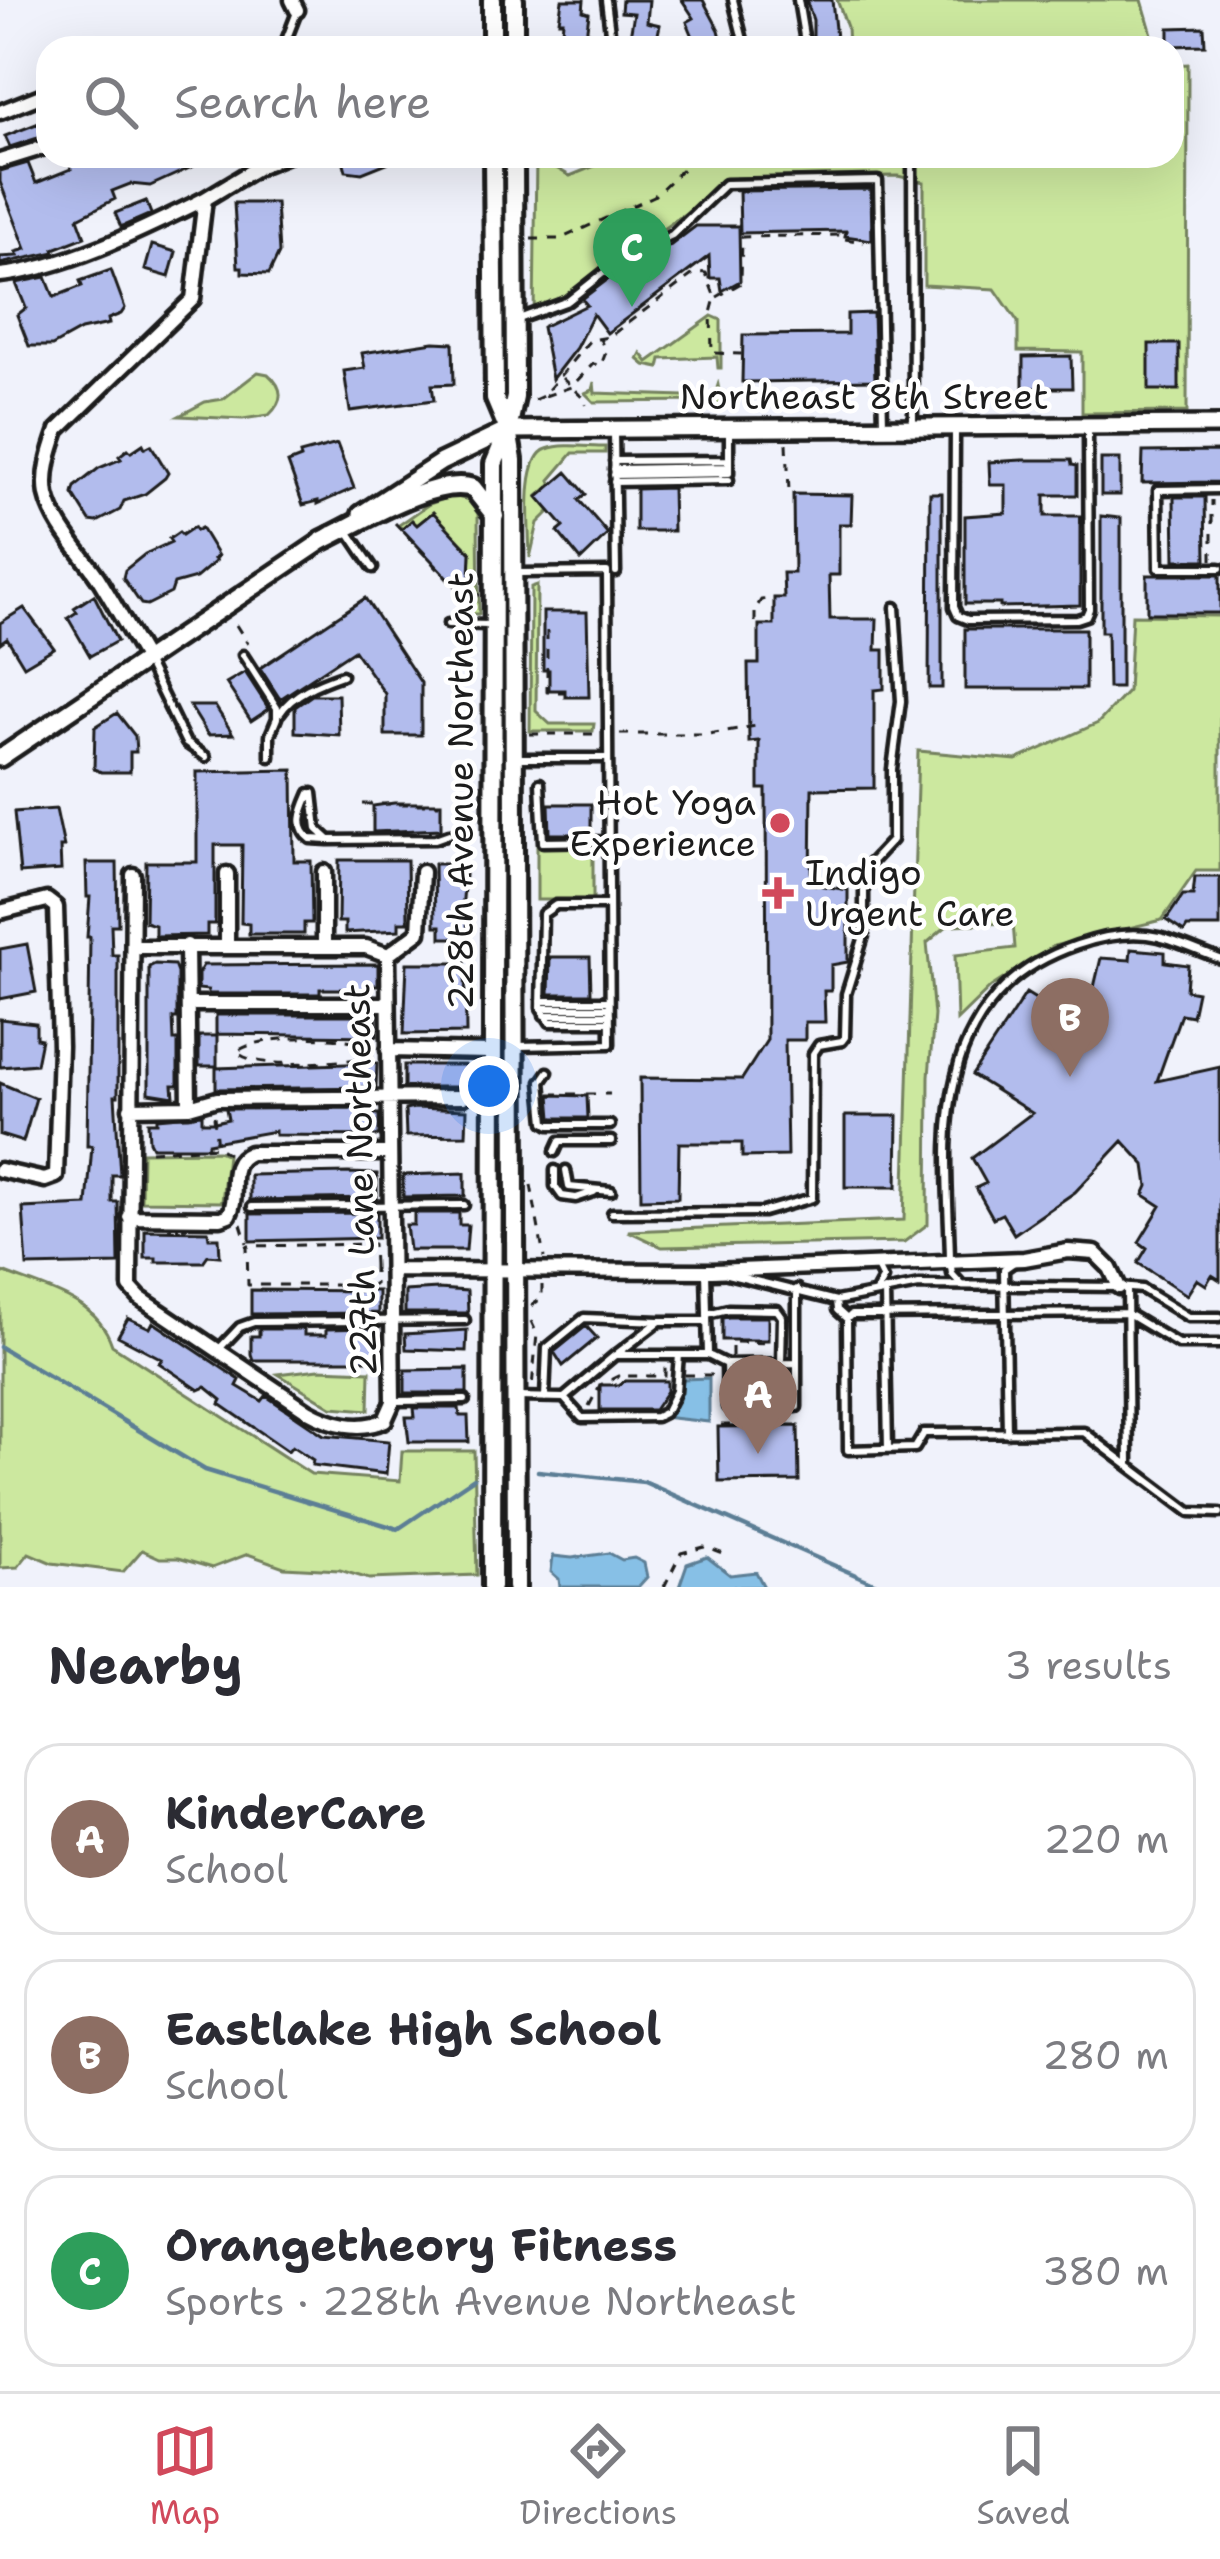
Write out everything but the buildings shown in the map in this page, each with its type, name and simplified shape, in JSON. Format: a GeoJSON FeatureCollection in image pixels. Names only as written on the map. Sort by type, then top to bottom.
{"type":"FeatureCollection","features":[{"type":"Feature","properties":{"kind":"main road"},"geometry":{"type":"LineString","coordinates":[[495,0],[495,36]]}},
{"type":"Feature","properties":{"kind":"main road"},"geometry":{"type":"LineString","coordinates":[[514,0],[514,36]]}},
{"type":"Feature","properties":{"kind":"main road","name":"228th Avenue Northeast"},"geometry":{"type":"LineString","coordinates":[[492,1587],[492,975],[513,460],[496,400],[494,168]]}},
{"type":"Feature","properties":{"kind":"main road","name":"228th Avenue Northeast"},"geometry":{"type":"LineString","coordinates":[[514,168],[514,397],[508,430],[494,464],[492,659],[513,823],[516,1587]]}},
{"type":"Feature","properties":{"kind":"main road"},"geometry":{"type":"LineString","coordinates":[[323,540],[413,498],[455,485],[473,488],[495,516]]}},
{"type":"Feature","properties":{"kind":"main road"},"geometry":{"type":"LineString","coordinates":[[492,975],[501,1036],[514,1047]]}},
{"type":"Feature","properties":{"kind":"street"},"geometry":{"type":"LineString","coordinates":[[0,112],[36,98]]}},
{"type":"Feature","properties":{"kind":"street"},"geometry":{"type":"LineString","coordinates":[[0,160],[36,150]]}},
{"type":"Feature","properties":{"kind":"street"},"geometry":{"type":"LineString","coordinates":[[0,275],[26,273],[146,228],[257,168]]}},
{"type":"Feature","properties":{"kind":"street"},"geometry":{"type":"LineString","coordinates":[[145,658],[58,521],[47,496],[46,473],[58,430],[193,299],[205,199]]}},
{"type":"Feature","properties":{"kind":"street","name":"Northeast 8th Street"},"geometry":{"type":"LineString","coordinates":[[508,430],[1220,425]]}},
{"type":"Feature","properties":{"kind":"street"},"geometry":{"type":"LineString","coordinates":[[346,527],[441,462],[508,430]]}},
{"type":"Feature","properties":{"kind":"street"},"geometry":{"type":"LineString","coordinates":[[0,758],[323,540]]}},
{"type":"Feature","properties":{"kind":"street"},"geometry":{"type":"LineString","coordinates":[[324,872],[324,946]]}},
{"type":"Feature","properties":{"kind":"street","name":"227th Lane Northeast"},"geometry":{"type":"LineString","coordinates":[[218,1351],[325,1420],[377,1425],[390,1414],[389,1097],[380,1050],[388,1004],[388,956],[419,932],[422,872]]}},
{"type":"Feature","properties":{"kind":"street"},"geometry":{"type":"LineString","coordinates":[[227,874],[227,945]]}},
{"type":"Feature","properties":{"kind":"street"},"geometry":{"type":"LineString","coordinates":[[133,875],[130,1287],[218,1351]]}},
{"type":"Feature","properties":{"kind":"street"},"geometry":{"type":"LineString","coordinates":[[0,912],[46,900],[56,907],[60,1046],[56,1176],[45,1180],[0,1171]]}},
{"type":"Feature","properties":{"kind":"street"},"geometry":{"type":"LineString","coordinates":[[187,945],[189,1107]]}},
{"type":"Feature","properties":{"kind":"street"},"geometry":{"type":"LineString","coordinates":[[133,947],[367,946],[388,956]]}},
{"type":"Feature","properties":{"kind":"street"},"geometry":{"type":"LineString","coordinates":[[188,1004],[388,1004]]}},
{"type":"Feature","properties":{"kind":"street"},"geometry":{"type":"LineString","coordinates":[[380,1050],[491,1052]]}},
{"type":"Feature","properties":{"kind":"street"},"geometry":{"type":"LineString","coordinates":[[130,1108],[189,1107],[211,1101],[463,1097]]}},
{"type":"Feature","properties":{"kind":"street"},"geometry":{"type":"LineString","coordinates":[[129,1217],[229,1215],[236,1202],[234,1167],[242,1155],[250,1153],[389,1154]]}},
{"type":"Feature","properties":{"kind":"street"},"geometry":{"type":"LineString","coordinates":[[387,1268],[709,1271],[1024,1259],[1068,1251],[1095,1253],[1123,1287]]}},
{"type":"Feature","properties":{"kind":"lane"},"geometry":{"type":"LineString","coordinates":[[606,0],[610,36]]}},
{"type":"Feature","properties":{"kind":"lane"},"geometry":{"type":"LineString","coordinates":[[733,0],[742,36]]}},
{"type":"Feature","properties":{"kind":"lane"},"geometry":{"type":"LineString","coordinates":[[798,0],[804,36]]}},
{"type":"Feature","properties":{"kind":"lane"},"geometry":{"type":"LineString","coordinates":[[286,36],[295,5]]}},
{"type":"Feature","properties":{"kind":"lane"},"geometry":{"type":"LineString","coordinates":[[912,168],[913,425]]}},
{"type":"Feature","properties":{"kind":"lane"},"geometry":{"type":"LineString","coordinates":[[514,321],[568,301],[621,259],[672,235],[725,184],[878,181],[883,425]]}},
{"type":"Feature","properties":{"kind":"lane"},"geometry":{"type":"LineString","coordinates":[[955,425],[954,607],[958,616],[968,620],[1086,616],[1090,609],[1088,425]]}},
{"type":"Feature","properties":{"kind":"lane"},"geometry":{"type":"LineString","coordinates":[[729,470],[730,426]]}},
{"type":"Feature","properties":{"kind":"lane"},"geometry":{"type":"LineString","coordinates":[[614,428],[616,572]]}},
{"type":"Feature","properties":{"kind":"lane"},"geometry":{"type":"LineString","coordinates":[[614,472],[729,470]]}},
{"type":"Feature","properties":{"kind":"lane"},"geometry":{"type":"LineString","coordinates":[[614,472],[729,470]]}},
{"type":"Feature","properties":{"kind":"lane"},"geometry":{"type":"LineString","coordinates":[[1220,489],[1158,490],[1159,568],[1220,568]]}},
{"type":"Feature","properties":{"kind":"lane"},"geometry":{"type":"LineString","coordinates":[[346,527],[373,568]]}},
{"type":"Feature","properties":{"kind":"lane"},"geometry":{"type":"LineString","coordinates":[[511,573],[607,572],[610,1011],[610,1044],[514,1047]]}},
{"type":"Feature","properties":{"kind":"lane"},"geometry":{"type":"LineString","coordinates":[[611,1213],[763,1212],[812,1198],[813,1054],[819,1046],[845,1037],[847,994],[864,936],[864,870],[892,839],[892,769],[901,701],[895,607]]}},
{"type":"Feature","properties":{"kind":"lane"},"geometry":{"type":"LineString","coordinates":[[448,624],[492,625]]}},
{"type":"Feature","properties":{"kind":"lane"},"geometry":{"type":"LineString","coordinates":[[243,655],[275,703],[278,718]]}},
{"type":"Feature","properties":{"kind":"lane"},"geometry":{"type":"LineString","coordinates":[[145,658],[186,743],[206,757]]}},
{"type":"Feature","properties":{"kind":"lane"},"geometry":{"type":"LineString","coordinates":[[270,757],[269,735],[286,703],[315,685],[342,676]]}},
{"type":"Feature","properties":{"kind":"lane"},"geometry":{"type":"LineString","coordinates":[[502,756],[607,758]]}},
{"type":"Feature","properties":{"kind":"lane"},"geometry":{"type":"LineString","coordinates":[[540,784],[542,842],[608,841]]}},
{"type":"Feature","properties":{"kind":"lane"},"geometry":{"type":"LineString","coordinates":[[329,839],[317,830],[311,793],[300,822],[311,839],[329,839],[436,839],[449,835]]}},
{"type":"Feature","properties":{"kind":"lane"},"geometry":{"type":"LineString","coordinates":[[609,905],[556,905],[542,914],[542,1008],[550,1022],[610,1011]]}},
{"type":"Feature","properties":{"kind":"lane"},"geometry":{"type":"LineString","coordinates":[[962,1285],[952,1274],[950,1259],[947,1138],[955,1078],[967,1039],[1005,988],[1040,962],[1100,939],[1156,936],[1220,959]]}},
{"type":"Feature","properties":{"kind":"lane"},"geometry":{"type":"LineString","coordinates":[[542,1008],[610,1011]]}},
{"type":"Feature","properties":{"kind":"lane"},"geometry":{"type":"LineString","coordinates":[[548,1072],[542,1082],[542,1116],[550,1125],[610,1125]]}},
{"type":"Feature","properties":{"kind":"lane"},"geometry":{"type":"LineString","coordinates":[[555,1152],[560,1141],[611,1141]]}},
{"type":"Feature","properties":{"kind":"lane"},"geometry":{"type":"LineString","coordinates":[[566,1152],[566,1143],[571,1141]]}},
{"type":"Feature","properties":{"kind":"lane"},"geometry":{"type":"LineString","coordinates":[[555,1170],[555,1186],[562,1196],[576,1198],[594,1192]]}},
{"type":"Feature","properties":{"kind":"lane"},"geometry":{"type":"LineString","coordinates":[[566,1170],[569,1187],[611,1191]]}},
{"type":"Feature","properties":{"kind":"lane"},"geometry":{"type":"LineString","coordinates":[[251,1207],[464,1205]]}},
{"type":"Feature","properties":{"kind":"lane"},"geometry":{"type":"LineString","coordinates":[[1007,1432],[1004,1270],[1009,1263],[1024,1259]]}},
{"type":"Feature","properties":{"kind":"lane"},"geometry":{"type":"LineString","coordinates":[[865,1264],[880,1270],[883,1279],[873,1294]]}},
{"type":"Feature","properties":{"kind":"lane"},"geometry":{"type":"LineString","coordinates":[[726,1364],[727,1407],[796,1407],[801,1276],[806,1267]]}},
{"type":"Feature","properties":{"kind":"lane"},"geometry":{"type":"LineString","coordinates":[[708,1355],[709,1271],[836,1301],[919,1285],[1123,1287],[1142,1289],[1188,1317],[1220,1317]]}},
{"type":"Feature","properties":{"kind":"lane"},"geometry":{"type":"LineString","coordinates":[[1123,1287],[1130,1466]]}},
{"type":"Feature","properties":{"kind":"lane"},"geometry":{"type":"LineString","coordinates":[[886,1291],[888,1449]]}},
{"type":"Feature","properties":{"kind":"lane"},"geometry":{"type":"LineString","coordinates":[[836,1301],[836,1310],[847,1319]]}},
{"type":"Feature","properties":{"kind":"lane"},"geometry":{"type":"LineString","coordinates":[[545,1398],[547,1348],[584,1318],[660,1321],[707,1317],[728,1309],[777,1310],[782,1317],[781,1363]]}},
{"type":"Feature","properties":{"kind":"lane"},"geometry":{"type":"LineString","coordinates":[[1220,1344],[1178,1344],[1126,1313],[851,1315],[847,1319],[848,1450],[915,1448],[924,1433],[1084,1432],[1190,1512],[1220,1514]]}},
{"type":"Feature","properties":{"kind":"lane"},"geometry":{"type":"LineString","coordinates":[[218,1351],[240,1327],[254,1322],[465,1320]]}},
{"type":"Feature","properties":{"kind":"lane"},"geometry":{"type":"LineString","coordinates":[[516,1396],[566,1396],[660,1321]]}},
{"type":"Feature","properties":{"kind":"lane"},"geometry":{"type":"LineString","coordinates":[[615,1355],[708,1355],[726,1364],[797,1363]]}},
{"type":"Feature","properties":{"kind":"lane"},"geometry":{"type":"LineString","coordinates":[[566,1396],[583,1418],[641,1418],[666,1407],[676,1391],[680,1355]]}},
{"type":"Feature","properties":{"kind":"lane"},"geometry":{"type":"LineString","coordinates":[[393,1401],[465,1400]]}},
{"type":"Feature","properties":{"kind":"lane"},"geometry":{"type":"LineString","coordinates":[[641,1418],[651,1413]]}},
{"type":"Feature","properties":{"kind":"path"},"geometry":{"type":"LineString","coordinates":[[527,239],[560,238],[654,196],[683,168]]}},
{"type":"Feature","properties":{"kind":"path"},"geometry":{"type":"LineString","coordinates":[[741,353],[712,353],[710,313],[716,298],[741,284],[742,237],[844,235],[864,242]]}},
{"type":"Feature","properties":{"kind":"path"},"geometry":{"type":"LineString","coordinates":[[543,396],[590,340],[609,337],[696,272],[706,273],[716,298]]}},
{"type":"Feature","properties":{"kind":"path"},"geometry":{"type":"LineString","coordinates":[[534,400],[571,387],[593,364],[601,365],[605,361],[600,339]]}},
{"type":"Feature","properties":{"kind":"path"},"geometry":{"type":"LineString","coordinates":[[571,363],[584,373]]}},
{"type":"Feature","properties":{"kind":"path"},"geometry":{"type":"LineString","coordinates":[[560,376],[586,405]]}},
{"type":"Feature","properties":{"kind":"path"},"geometry":{"type":"LineString","coordinates":[[787,443],[789,492]]}},
{"type":"Feature","properties":{"kind":"path"},"geometry":{"type":"LineString","coordinates":[[1211,554],[1210,500],[1220,500]]}},
{"type":"Feature","properties":{"kind":"path"},"geometry":{"type":"LineString","coordinates":[[394,521],[462,595],[482,595]]}},
{"type":"Feature","properties":{"kind":"path"},"geometry":{"type":"LineString","coordinates":[[755,622],[760,600],[770,599]]}},
{"type":"Feature","properties":{"kind":"path"},"geometry":{"type":"LineString","coordinates":[[547,631],[547,692],[565,692]]}},
{"type":"Feature","properties":{"kind":"path"},"geometry":{"type":"LineString","coordinates":[[527,734],[708,734],[756,726]]}},
{"type":"Feature","properties":{"kind":"path"},"geometry":{"type":"LineString","coordinates":[[363,804],[439,804]]}},
{"type":"Feature","properties":{"kind":"path"},"geometry":{"type":"LineString","coordinates":[[294,1040],[358,1040],[380,1050],[361,1060],[262,1062],[243,1059],[237,1052],[253,1042],[294,1040]]}},
{"type":"Feature","properties":{"kind":"path"},"geometry":{"type":"LineString","coordinates":[[542,1094],[610,1094]]}},
{"type":"Feature","properties":{"kind":"path"},"geometry":{"type":"LineString","coordinates":[[211,1101],[218,1147],[230,1155]]}},
{"type":"Feature","properties":{"kind":"path"},"geometry":{"type":"LineString","coordinates":[[152,1151],[218,1147]]}},
{"type":"Feature","properties":{"kind":"path"},"geometry":{"type":"LineString","coordinates":[[236,1218],[247,1246],[248,1285],[374,1285],[374,1244],[247,1246]]}},
{"type":"Feature","properties":{"kind":"path"},"geometry":{"type":"LineString","coordinates":[[374,1265],[387,1268]]}},
{"type":"Feature","properties":{"kind":"path"},"geometry":{"type":"LineString","coordinates":[[566,1396],[583,1412],[595,1401],[600,1384],[618,1376],[665,1376],[664,1355]]}},
{"type":"Feature","properties":{"kind":"path"},"geometry":{"type":"LineString","coordinates":[[721,1425],[738,1425]]}},
{"type":"Feature","properties":{"kind":"path"},"geometry":{"type":"LineString","coordinates":[[664,1587],[681,1553],[704,1547],[729,1556]]}},
{"type":"Feature","properties":{"kind":"green space"},"geometry":{"type":"Polygon","coordinates":[[[837,0],[1142,0],[1152,36],[847,36],[837,0]]]}},
{"type":"Feature","properties":{"kind":"green space"},"geometry":{"type":"Polygon","coordinates":[[[1184,64],[1188,64],[1187,412],[1082,413],[1082,352],[1018,351],[1018,322],[995,289],[924,285],[924,182],[898,176],[736,178],[534,319],[536,168],[556,168],[570,176],[590,168],[1184,168],[1184,64]]]}},
{"type":"Feature","properties":{"kind":"green space"},"geometry":{"type":"Polygon","coordinates":[[[712,316],[721,320],[721,368],[717,357],[661,359],[659,368],[638,359],[641,353],[648,362],[712,316]]]}},
{"type":"Feature","properties":{"kind":"green space"},"geometry":{"type":"Polygon","coordinates":[[[258,372],[268,374],[279,389],[279,400],[269,415],[243,419],[179,416],[205,402],[223,399],[258,372]]]}},
{"type":"Feature","properties":{"kind":"green space"},"geometry":{"type":"Polygon","coordinates":[[[594,382],[595,393],[714,397],[718,385],[722,405],[594,402],[585,393],[594,382]]]}},
{"type":"Feature","properties":{"kind":"green space"},"geometry":{"type":"Polygon","coordinates":[[[560,446],[605,447],[605,453],[573,453],[538,496],[550,511],[538,523],[530,558],[530,481],[539,455],[560,446]]]}},
{"type":"Feature","properties":{"kind":"green space"},"geometry":{"type":"Polygon","coordinates":[[[453,496],[469,500],[478,514],[479,614],[469,614],[471,552],[433,513],[417,525],[402,529],[399,525],[429,504],[453,496]]]}},
{"type":"Feature","properties":{"kind":"green space"},"geometry":{"type":"Polygon","coordinates":[[[537,585],[536,711],[550,724],[594,724],[593,731],[530,731],[531,587],[537,585]]]}},
{"type":"Feature","properties":{"kind":"green space"},"geometry":{"type":"Polygon","coordinates":[[[1132,615],[1220,616],[1220,871],[1196,871],[1162,920],[1054,946],[991,987],[957,1020],[955,955],[1015,948],[1013,923],[948,925],[927,943],[934,1015],[928,1224],[904,1242],[662,1247],[628,1231],[904,1220],[918,751],[1016,760],[1098,723],[1128,691],[1132,615]]]}},
{"type":"Feature","properties":{"kind":"green space"},"geometry":{"type":"Polygon","coordinates":[[[537,845],[593,845],[593,900],[537,900],[537,845]]]}},
{"type":"Feature","properties":{"kind":"green space"},"geometry":{"type":"Polygon","coordinates":[[[218,1151],[227,1155],[222,1202],[141,1201],[142,1152],[218,1151]]]}},
{"type":"Feature","properties":{"kind":"green space"},"geometry":{"type":"Polygon","coordinates":[[[0,1271],[81,1305],[105,1329],[112,1345],[311,1474],[400,1481],[402,1451],[474,1451],[477,1575],[369,1579],[340,1570],[284,1567],[248,1554],[212,1568],[142,1550],[123,1572],[52,1563],[29,1553],[18,1567],[0,1568],[0,1271]]]}},
{"type":"Feature","properties":{"kind":"green space"},"geometry":{"type":"Polygon","coordinates":[[[319,1369],[370,1371],[369,1410],[332,1407],[278,1374],[319,1369]]]}},
{"type":"Feature","properties":{"kind":"water"},"geometry":{"type":"Polygon","coordinates":[[[709,1378],[709,1422],[663,1417],[679,1400],[683,1379],[709,1378]]]}},
{"type":"Feature","properties":{"kind":"water"},"geometry":{"type":"Polygon","coordinates":[[[609,1553],[644,1563],[647,1577],[638,1587],[560,1587],[551,1572],[553,1556],[609,1553]]]}},
{"type":"Feature","properties":{"kind":"water"},"geometry":{"type":"Polygon","coordinates":[[[707,1557],[730,1575],[756,1572],[764,1587],[679,1587],[687,1564],[707,1557]]]}},
{"type":"Feature","properties":{"kind":"waterway"},"geometry":{"type":"LineString","coordinates":[[0,1347],[205,1470],[398,1529],[474,1478]]}},
{"type":"Feature","properties":{"kind":"waterway"},"geometry":{"type":"LineString","coordinates":[[538,1471],[644,1482],[883,1587]]}},
{"type":"Feature","properties":{"kind":"place","name":"Orangetheory Fitness"},"geometry":{"type":"Point","coordinates":[632,307]}},
{"type":"Feature","properties":{"kind":"place","name":"Hot Yoga Experience"},"geometry":{"type":"Point","coordinates":[780,823]}},
{"type":"Feature","properties":{"kind":"place","name":"Indigo Urgent Care"},"geometry":{"type":"Point","coordinates":[778,893]}},
{"type":"Feature","properties":{"kind":"place","name":"Eastlake High School"},"geometry":{"type":"Point","coordinates":[1070,1077]}},
{"type":"Feature","properties":{"kind":"place","name":"KinderCare"},"geometry":{"type":"Point","coordinates":[758,1454]}}]}
